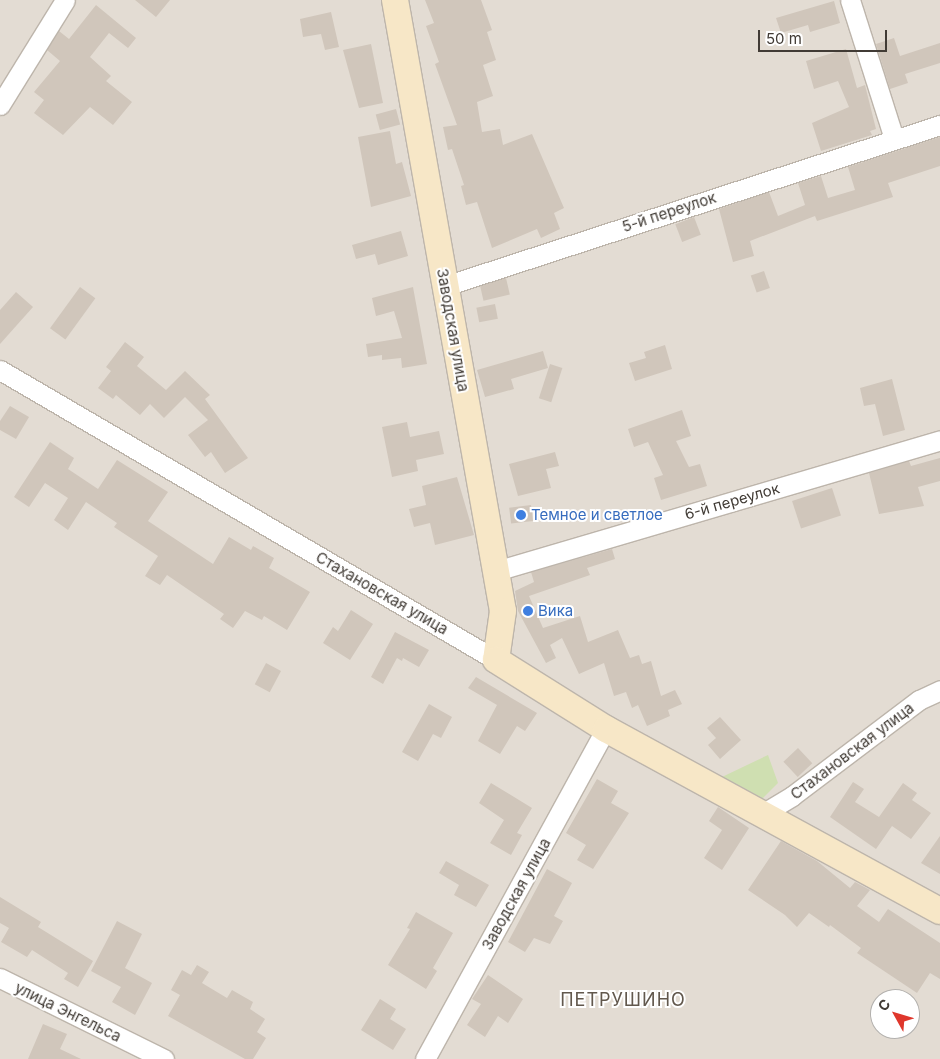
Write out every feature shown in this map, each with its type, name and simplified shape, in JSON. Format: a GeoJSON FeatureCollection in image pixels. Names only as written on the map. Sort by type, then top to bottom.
{"type":"FeatureCollection","features":[{"type":"Feature","properties":{"kind":"street"},"geometry":{"type":"LineString","coordinates":[[0,105],[65,0]]}},
{"type":"Feature","properties":{"kind":"street","name":"Заводская улица"},"geometry":{"type":"LineString","coordinates":[[394,0],[496,571],[503,626],[496,660]]}},
{"type":"Feature","properties":{"kind":"street"},"geometry":{"type":"LineString","coordinates":[[850,0],[894,139]]}},
{"type":"Feature","properties":{"kind":"street","name":"5-й переулок"},"geometry":{"type":"LineString","coordinates":[[445,286],[940,125]]}},
{"type":"Feature","properties":{"kind":"street","name":"Стахановская улица"},"geometry":{"type":"LineString","coordinates":[[0,370],[496,660],[606,729],[764,813],[940,911]]}},
{"type":"Feature","properties":{"kind":"street","name":"6-й переулок"},"geometry":{"type":"LineString","coordinates":[[496,571],[940,440]]}},
{"type":"Feature","properties":{"kind":"street","name":"Стахановская улица"},"geometry":{"type":"LineString","coordinates":[[764,813],[792,796],[919,700],[940,690]]}},
{"type":"Feature","properties":{"kind":"street","name":"Заводская улица"},"geometry":{"type":"LineString","coordinates":[[425,1059],[606,729]]}},
{"type":"Feature","properties":{"kind":"street","name":"улица Энгельса"},"geometry":{"type":"LineString","coordinates":[[0,978],[164,1059]]}},
{"type":"Feature","properties":{"kind":"shaded area","name":"ПЕТРУШИНО"},"geometry":{"type":"Polygon","coordinates":[[[0,0],[940,0],[940,1059],[0,1059],[0,0]]]}},
{"type":"Feature","properties":{"kind":"green space"},"geometry":{"type":"Polygon","coordinates":[[[768,755],[778,783],[761,800],[722,777],[768,755]]]}},
{"type":"Feature","properties":{"kind":"building"},"geometry":{"type":"Polygon","coordinates":[[[135,0],[170,0],[156,17],[135,0]]]}},
{"type":"Feature","properties":{"kind":"building"},"geometry":{"type":"Polygon","coordinates":[[[425,0],[481,0],[492,30],[487,32],[496,60],[483,65],[493,96],[477,102],[482,132],[500,129],[503,145],[532,134],[564,208],[554,213],[560,229],[541,238],[537,229],[492,248],[477,202],[466,205],[461,186],[464,185],[452,149],[448,150],[443,127],[457,125],[435,64],[439,62],[426,26],[434,23],[425,0]]]}},
{"type":"Feature","properties":{"kind":"building"},"geometry":{"type":"Polygon","coordinates":[[[834,1],[840,23],[810,32],[808,25],[781,33],[776,18],[834,1]]]}},
{"type":"Feature","properties":{"kind":"building"},"geometry":{"type":"Polygon","coordinates":[[[96,5],[136,38],[128,48],[109,33],[90,57],[111,76],[106,81],[132,102],[113,125],[90,107],[63,135],[34,113],[44,100],[34,92],[60,61],[47,50],[59,31],[69,39],[96,5]]]}},
{"type":"Feature","properties":{"kind":"building"},"geometry":{"type":"Polygon","coordinates":[[[331,12],[339,47],[325,50],[321,34],[303,37],[300,19],[331,12]]]}},
{"type":"Feature","properties":{"kind":"building"},"geometry":{"type":"Polygon","coordinates":[[[894,38],[900,56],[940,43],[940,63],[905,74],[908,83],[890,89],[876,44],[894,38]]]}},
{"type":"Feature","properties":{"kind":"building"},"geometry":{"type":"Polygon","coordinates":[[[371,44],[383,103],[359,108],[343,50],[371,44]]]}},
{"type":"Feature","properties":{"kind":"building"},"geometry":{"type":"Polygon","coordinates":[[[846,49],[857,88],[865,85],[876,129],[870,131],[872,135],[821,151],[812,123],[849,107],[838,81],[814,89],[806,61],[846,49]]]}},
{"type":"Feature","properties":{"kind":"building"},"geometry":{"type":"Polygon","coordinates":[[[396,109],[400,124],[380,130],[376,114],[396,109]]]}},
{"type":"Feature","properties":{"kind":"building"},"geometry":{"type":"Polygon","coordinates":[[[390,131],[396,164],[402,162],[411,196],[371,207],[358,137],[390,131]]]}},
{"type":"Feature","properties":{"kind":"building"},"geometry":{"type":"Polygon","coordinates":[[[940,137],[940,166],[888,183],[893,197],[817,221],[815,216],[750,241],[754,256],[733,262],[719,209],[769,192],[778,216],[805,205],[798,183],[821,176],[828,198],[855,190],[848,167],[940,137]]]}},
{"type":"Feature","properties":{"kind":"building"},"geometry":{"type":"Polygon","coordinates":[[[694,217],[701,235],[682,242],[675,224],[694,217]]]}},
{"type":"Feature","properties":{"kind":"building"},"geometry":{"type":"Polygon","coordinates":[[[401,231],[408,256],[378,265],[375,254],[356,259],[352,245],[401,231]]]}},
{"type":"Feature","properties":{"kind":"building"},"geometry":{"type":"Polygon","coordinates":[[[764,271],[770,288],[757,293],[751,276],[764,271]]]}},
{"type":"Feature","properties":{"kind":"building"},"geometry":{"type":"Polygon","coordinates":[[[506,278],[510,295],[484,301],[480,284],[506,278]]]}},
{"type":"Feature","properties":{"kind":"building"},"geometry":{"type":"Polygon","coordinates":[[[80,287],[95,298],[65,339],[50,328],[80,287]]]}},
{"type":"Feature","properties":{"kind":"building"},"geometry":{"type":"Polygon","coordinates":[[[413,287],[427,364],[402,368],[401,358],[382,360],[382,355],[368,357],[366,344],[402,338],[394,311],[376,316],[372,298],[413,287]]]}},
{"type":"Feature","properties":{"kind":"building"},"geometry":{"type":"Polygon","coordinates":[[[16,292],[33,307],[0,344],[0,310],[16,292]]]}},
{"type":"Feature","properties":{"kind":"building"},"geometry":{"type":"Polygon","coordinates":[[[495,304],[498,319],[479,322],[476,308],[495,304]]]}},
{"type":"Feature","properties":{"kind":"building"},"geometry":{"type":"Polygon","coordinates":[[[125,342],[144,357],[137,366],[166,390],[185,371],[210,395],[205,399],[248,458],[225,473],[211,452],[205,457],[188,435],[208,420],[185,397],[164,418],[150,404],[140,415],[116,395],[113,399],[98,388],[111,371],[106,367],[125,342]]]}},
{"type":"Feature","properties":{"kind":"building"},"geometry":{"type":"Polygon","coordinates":[[[665,345],[672,369],[635,381],[629,363],[646,358],[644,352],[665,345]]]}},
{"type":"Feature","properties":{"kind":"building"},"geometry":{"type":"Polygon","coordinates":[[[543,351],[548,368],[511,379],[514,389],[485,397],[477,370],[543,351]]]}},
{"type":"Feature","properties":{"kind":"building"},"geometry":{"type":"Polygon","coordinates":[[[550,364],[562,368],[551,402],[539,398],[550,364]]]}},
{"type":"Feature","properties":{"kind":"building"},"geometry":{"type":"Polygon","coordinates":[[[892,379],[905,430],[883,436],[875,404],[864,406],[860,388],[892,379]]]}},
{"type":"Feature","properties":{"kind":"building"},"geometry":{"type":"Polygon","coordinates":[[[10,406],[29,417],[16,439],[0,430],[0,421],[10,406]]]}},
{"type":"Feature","properties":{"kind":"building"},"geometry":{"type":"Polygon","coordinates":[[[682,410],[691,436],[676,441],[689,467],[700,464],[707,486],[661,500],[654,478],[663,475],[648,442],[634,447],[628,429],[682,410]]]}},
{"type":"Feature","properties":{"kind":"building"},"geometry":{"type":"Polygon","coordinates":[[[407,422],[410,437],[439,431],[444,454],[416,460],[418,471],[392,477],[382,427],[407,422]]]}},
{"type":"Feature","properties":{"kind":"building"},"geometry":{"type":"Polygon","coordinates":[[[50,442],[74,458],[68,469],[98,489],[117,460],[168,492],[148,521],[213,564],[229,537],[251,550],[253,546],[274,558],[269,568],[310,592],[287,630],[264,616],[262,620],[245,611],[233,628],[220,619],[224,614],[167,575],[160,585],[145,576],[158,556],[114,527],[117,523],[86,502],[68,530],[54,520],[68,498],[45,483],[29,507],[14,497],[50,442]]]}},
{"type":"Feature","properties":{"kind":"building"},"geometry":{"type":"Polygon","coordinates":[[[555,452],[559,466],[546,469],[551,488],[518,496],[509,464],[555,452]]]}},
{"type":"Feature","properties":{"kind":"building"},"geometry":{"type":"Polygon","coordinates":[[[940,458],[940,481],[918,487],[924,506],[879,514],[869,473],[909,461],[911,466],[940,458]]]}},
{"type":"Feature","properties":{"kind":"building"},"geometry":{"type":"Polygon","coordinates":[[[457,477],[474,535],[435,545],[430,523],[414,527],[409,509],[426,505],[422,486],[457,477]]]}},
{"type":"Feature","properties":{"kind":"building"},"geometry":{"type":"Polygon","coordinates":[[[832,488],[841,516],[801,529],[792,501],[832,488]]]}},
{"type":"Feature","properties":{"kind":"building"},"geometry":{"type":"Polygon","coordinates":[[[531,505],[533,521],[511,524],[509,508],[531,505]]]}},
{"type":"Feature","properties":{"kind":"building"},"geometry":{"type":"Polygon","coordinates":[[[612,549],[615,559],[587,568],[590,575],[529,596],[543,628],[580,616],[588,642],[618,630],[630,658],[639,655],[642,664],[651,661],[661,696],[675,690],[682,704],[668,710],[670,716],[647,726],[638,705],[632,708],[626,692],[614,696],[604,663],[579,674],[562,638],[550,645],[556,658],[546,663],[518,611],[515,591],[534,582],[531,572],[612,549]]]}},
{"type":"Feature","properties":{"kind":"building"},"geometry":{"type":"Polygon","coordinates":[[[351,610],[373,624],[350,660],[323,643],[333,627],[338,631],[351,610]]]}},
{"type":"Feature","properties":{"kind":"building"},"geometry":{"type":"Polygon","coordinates":[[[395,632],[429,650],[419,667],[403,658],[402,661],[397,658],[383,684],[371,677],[395,632]]]}},
{"type":"Feature","properties":{"kind":"building"},"geometry":{"type":"Polygon","coordinates":[[[266,663],[281,671],[270,692],[255,684],[266,663]]]}},
{"type":"Feature","properties":{"kind":"building"},"geometry":{"type":"Polygon","coordinates":[[[476,677],[537,713],[525,731],[517,726],[500,754],[478,741],[497,705],[468,688],[476,677]]]}},
{"type":"Feature","properties":{"kind":"building"},"geometry":{"type":"Polygon","coordinates":[[[429,704],[452,717],[441,738],[433,734],[418,761],[402,752],[429,704]]]}},
{"type":"Feature","properties":{"kind":"building"},"geometry":{"type":"Polygon","coordinates":[[[720,717],[741,740],[720,759],[708,745],[716,738],[707,728],[720,717]]]}},
{"type":"Feature","properties":{"kind":"building"},"geometry":{"type":"Polygon","coordinates":[[[798,748],[812,763],[798,777],[783,762],[798,748]]]}},
{"type":"Feature","properties":{"kind":"building"},"geometry":{"type":"Polygon","coordinates":[[[597,779],[618,791],[611,803],[629,813],[593,869],[577,860],[586,845],[566,833],[597,779]]]}},
{"type":"Feature","properties":{"kind":"building"},"geometry":{"type":"Polygon","coordinates":[[[853,782],[864,789],[855,802],[879,817],[903,783],[917,793],[912,800],[931,813],[911,839],[892,826],[876,849],[830,817],[853,782]]]}},
{"type":"Feature","properties":{"kind":"building"},"geometry":{"type":"Polygon","coordinates":[[[491,783],[532,808],[517,833],[522,835],[511,855],[490,843],[504,820],[479,803],[491,783]]]}},
{"type":"Feature","properties":{"kind":"building"},"geometry":{"type":"Polygon","coordinates":[[[718,807],[749,828],[722,870],[704,858],[722,830],[709,821],[718,807]]]}},
{"type":"Feature","properties":{"kind":"building"},"geometry":{"type":"Polygon","coordinates":[[[940,836],[940,874],[921,863],[940,836]]]}},
{"type":"Feature","properties":{"kind":"building"},"geometry":{"type":"Polygon","coordinates":[[[781,841],[817,861],[850,888],[855,882],[870,890],[857,906],[879,922],[888,909],[940,943],[940,979],[930,973],[920,989],[911,989],[857,953],[861,948],[830,925],[829,927],[809,913],[797,927],[785,915],[748,890],[781,841]]]}},
{"type":"Feature","properties":{"kind":"building"},"geometry":{"type":"Polygon","coordinates":[[[446,861],[489,885],[476,907],[454,895],[459,885],[439,873],[446,861]]]}},
{"type":"Feature","properties":{"kind":"building"},"geometry":{"type":"Polygon","coordinates":[[[547,869],[572,883],[554,916],[563,921],[550,944],[534,938],[525,952],[508,942],[547,869]]]}},
{"type":"Feature","properties":{"kind":"building"},"geometry":{"type":"Polygon","coordinates":[[[0,897],[41,922],[38,927],[93,961],[78,987],[64,979],[68,973],[32,950],[27,957],[1,942],[9,928],[0,923],[0,897]]]}},
{"type":"Feature","properties":{"kind":"building"},"geometry":{"type":"Polygon","coordinates":[[[416,912],[453,933],[433,968],[437,971],[426,989],[388,965],[410,929],[407,928],[416,912]]]}},
{"type":"Feature","properties":{"kind":"building"},"geometry":{"type":"Polygon","coordinates":[[[117,921],[142,934],[125,968],[152,983],[135,1015],[112,1002],[121,987],[91,971],[117,921]]]}},
{"type":"Feature","properties":{"kind":"building"},"geometry":{"type":"Polygon","coordinates":[[[197,965],[209,972],[202,983],[227,998],[232,990],[253,1002],[250,1009],[265,1019],[257,1032],[266,1038],[253,1059],[245,1059],[168,1016],[180,995],[171,990],[182,970],[191,975],[197,965]]]}},
{"type":"Feature","properties":{"kind":"building"},"geometry":{"type":"Polygon","coordinates":[[[488,975],[523,999],[508,1023],[498,1016],[485,1037],[467,1025],[481,1004],[472,999],[488,975]]]}},
{"type":"Feature","properties":{"kind":"building"},"geometry":{"type":"Polygon","coordinates":[[[380,999],[396,1009],[390,1019],[406,1029],[393,1050],[361,1030],[380,999]]]}},
{"type":"Feature","properties":{"kind":"building"},"geometry":{"type":"Polygon","coordinates":[[[43,1024],[67,1034],[60,1049],[81,1059],[28,1059],[43,1024]]]}},
{"type":"Feature","properties":{"kind":"place","name":"Темное и светлое"},"geometry":{"type":"Point","coordinates":[521,515]}},
{"type":"Feature","properties":{"kind":"place","name":"Вика"},"geometry":{"type":"Point","coordinates":[528,611]}},
{"type":"Feature","properties":{"kind":"district","name":"ПЕТРУШИНО"},"geometry":{"type":"Point","coordinates":[623,1000]}}]}
